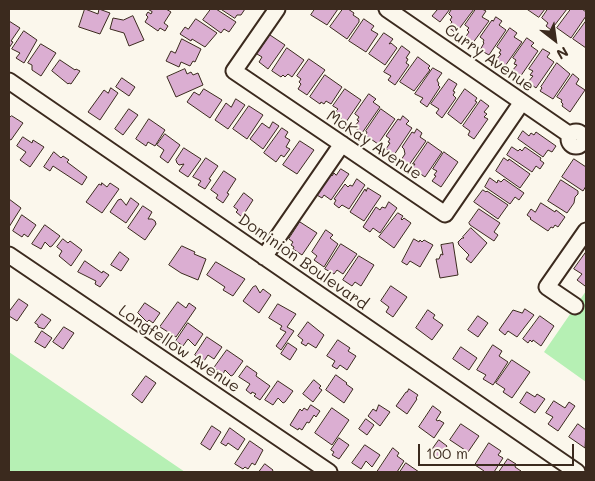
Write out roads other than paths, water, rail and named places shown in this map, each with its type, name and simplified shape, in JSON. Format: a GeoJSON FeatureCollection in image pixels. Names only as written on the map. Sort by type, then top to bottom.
{"type":"FeatureCollection","features":[{"type":"Feature","properties":{"kind":"street","name":"McKay Avenue"},"geometry":{"type":"LineString","coordinates":[[277,9],[234,71],[445,214],[522,102]]}},
{"type":"Feature","properties":{"kind":"street","name":"Curry Avenue"},"geometry":{"type":"LineString","coordinates":[[387,9],[522,102],[581,137]]}},
{"type":"Feature","properties":{"kind":"street","name":"Dominion Boulevard"},"geometry":{"type":"LineString","coordinates":[[9,81],[577,472]]}},
{"type":"Feature","properties":{"kind":"street"},"geometry":{"type":"LineString","coordinates":[[264,257],[342,144]]}},
{"type":"Feature","properties":{"kind":"street"},"geometry":{"type":"LineString","coordinates":[[575,306],[547,287],[586,231]]}},
{"type":"Feature","properties":{"kind":"street","name":"Longfellow Avenue"},"geometry":{"type":"LineString","coordinates":[[9,255],[329,472]]}}]}
